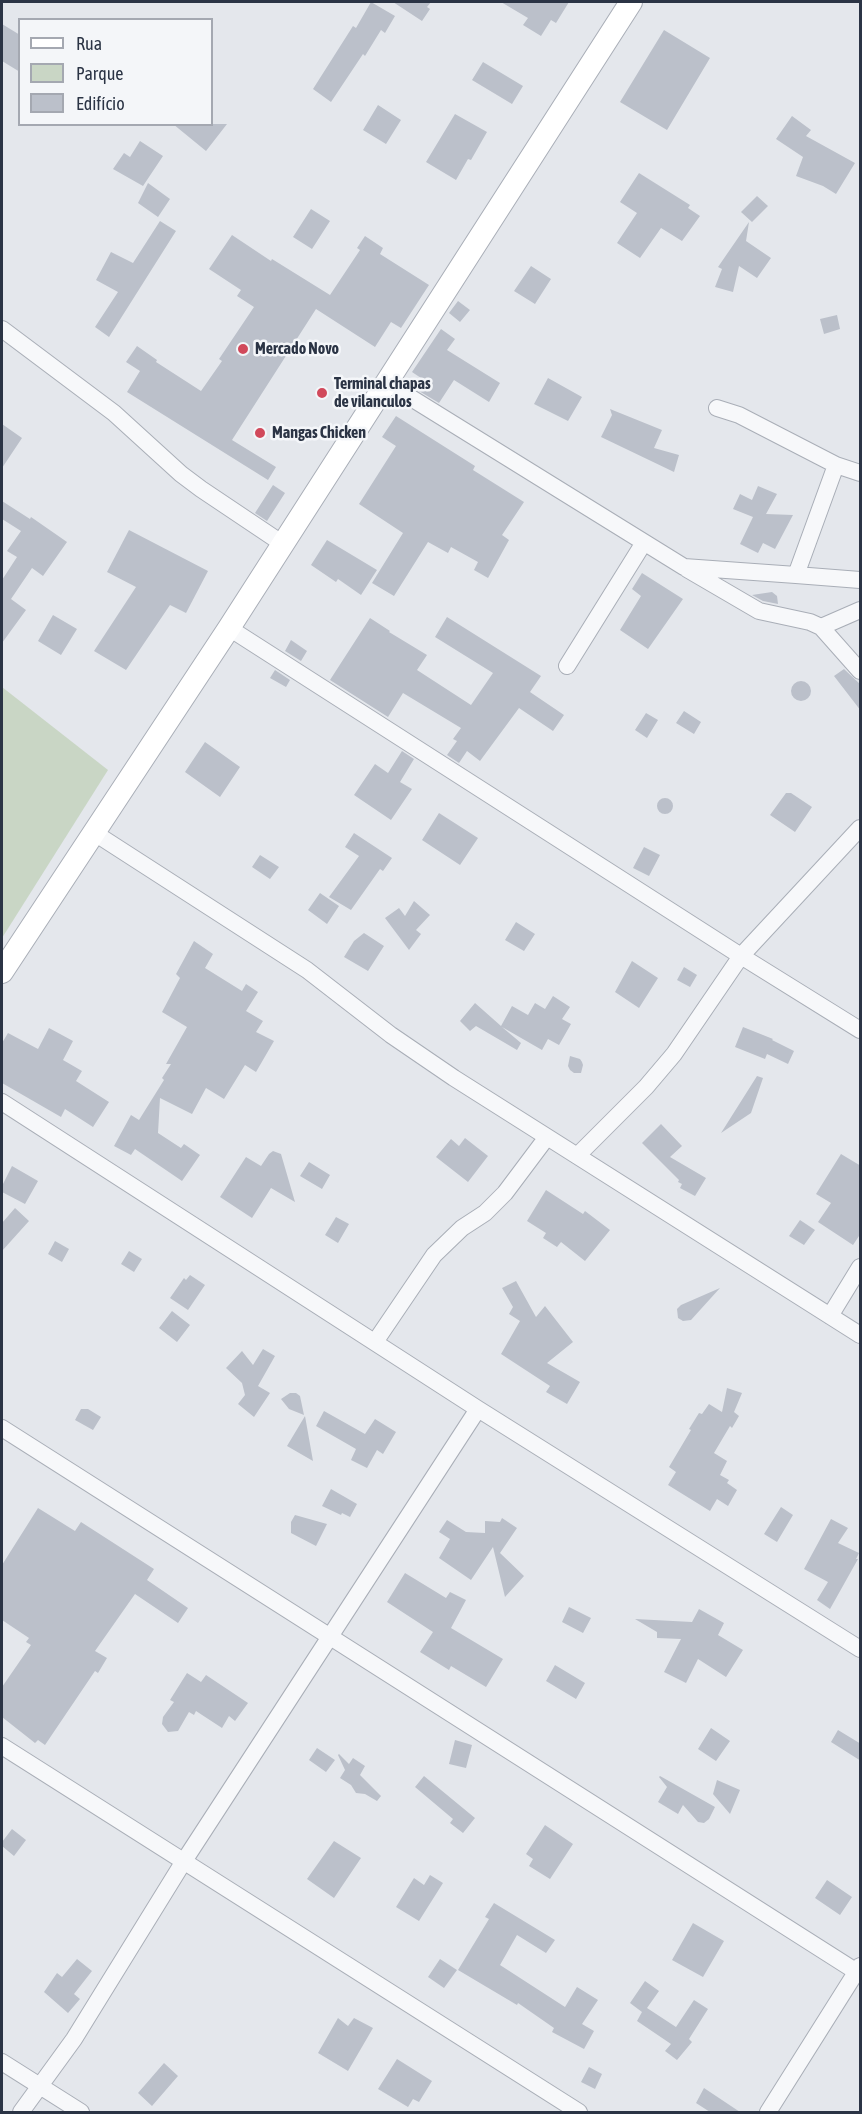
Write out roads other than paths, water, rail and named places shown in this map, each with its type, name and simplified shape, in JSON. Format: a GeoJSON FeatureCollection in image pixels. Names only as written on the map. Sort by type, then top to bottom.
{"type":"FeatureCollection","features":[{"type":"Feature","properties":{"kind":"main road"},"geometry":{"type":"LineString","coordinates":[[2,972],[229,628],[631,2]]}},
{"type":"Feature","properties":{"kind":"street"},"geometry":{"type":"LineString","coordinates":[[2,329],[114,413],[181,474],[283,544]]}},
{"type":"Feature","properties":{"kind":"street"},"geometry":{"type":"LineString","coordinates":[[387,383],[643,544],[759,611],[810,622],[821,627],[861,671]]}},
{"type":"Feature","properties":{"kind":"street"},"geometry":{"type":"LineString","coordinates":[[717,408],[739,415],[836,465],[861,473]]}},
{"type":"Feature","properties":{"kind":"street"},"geometry":{"type":"LineString","coordinates":[[796,575],[836,465]]}},
{"type":"Feature","properties":{"kind":"street"},"geometry":{"type":"LineString","coordinates":[[567,666],[643,544]]}},
{"type":"Feature","properties":{"kind":"street"},"geometry":{"type":"LineString","coordinates":[[684,567],[861,579]]}},
{"type":"Feature","properties":{"kind":"street"},"geometry":{"type":"LineString","coordinates":[[821,627],[861,610]]}},
{"type":"Feature","properties":{"kind":"street"},"geometry":{"type":"LineString","coordinates":[[229,628],[741,956],[861,1030]]}},
{"type":"Feature","properties":{"kind":"street"},"geometry":{"type":"LineString","coordinates":[[578,1155],[646,1087],[674,1054],[741,956],[861,828]]}},
{"type":"Feature","properties":{"kind":"street"},"geometry":{"type":"LineString","coordinates":[[93,832],[307,970],[391,1035],[454,1078],[861,1335]]}},
{"type":"Feature","properties":{"kind":"street"},"geometry":{"type":"LineString","coordinates":[[2,1102],[478,1408],[861,1648]]}},
{"type":"Feature","properties":{"kind":"street"},"geometry":{"type":"LineString","coordinates":[[375,1342],[434,1255],[462,1228],[485,1213],[505,1193],[547,1137]]}},
{"type":"Feature","properties":{"kind":"street"},"geometry":{"type":"LineString","coordinates":[[830,1316],[861,1267]]}},
{"type":"Feature","properties":{"kind":"street"},"geometry":{"type":"LineString","coordinates":[[21,2112],[74,2039],[184,1861],[478,1408]]}},
{"type":"Feature","properties":{"kind":"street"},"geometry":{"type":"LineString","coordinates":[[2,1428],[859,1971],[768,2112]]}},
{"type":"Feature","properties":{"kind":"street"},"geometry":{"type":"LineString","coordinates":[[2,1746],[579,2112]]}},
{"type":"Feature","properties":{"kind":"street"},"geometry":{"type":"LineString","coordinates":[[2,2062],[81,2112]]}},
{"type":"Feature","properties":{"kind":"place","name":"Mercado Novo"},"geometry":{"type":"Point","coordinates":[243,349]}},
{"type":"Feature","properties":{"kind":"place","name":"Terminal chapas de vilanculos"},"geometry":{"type":"Point","coordinates":[322,393]}},
{"type":"Feature","properties":{"kind":"place","name":"Mangas Chicken"},"geometry":{"type":"Point","coordinates":[260,433]}}]}
